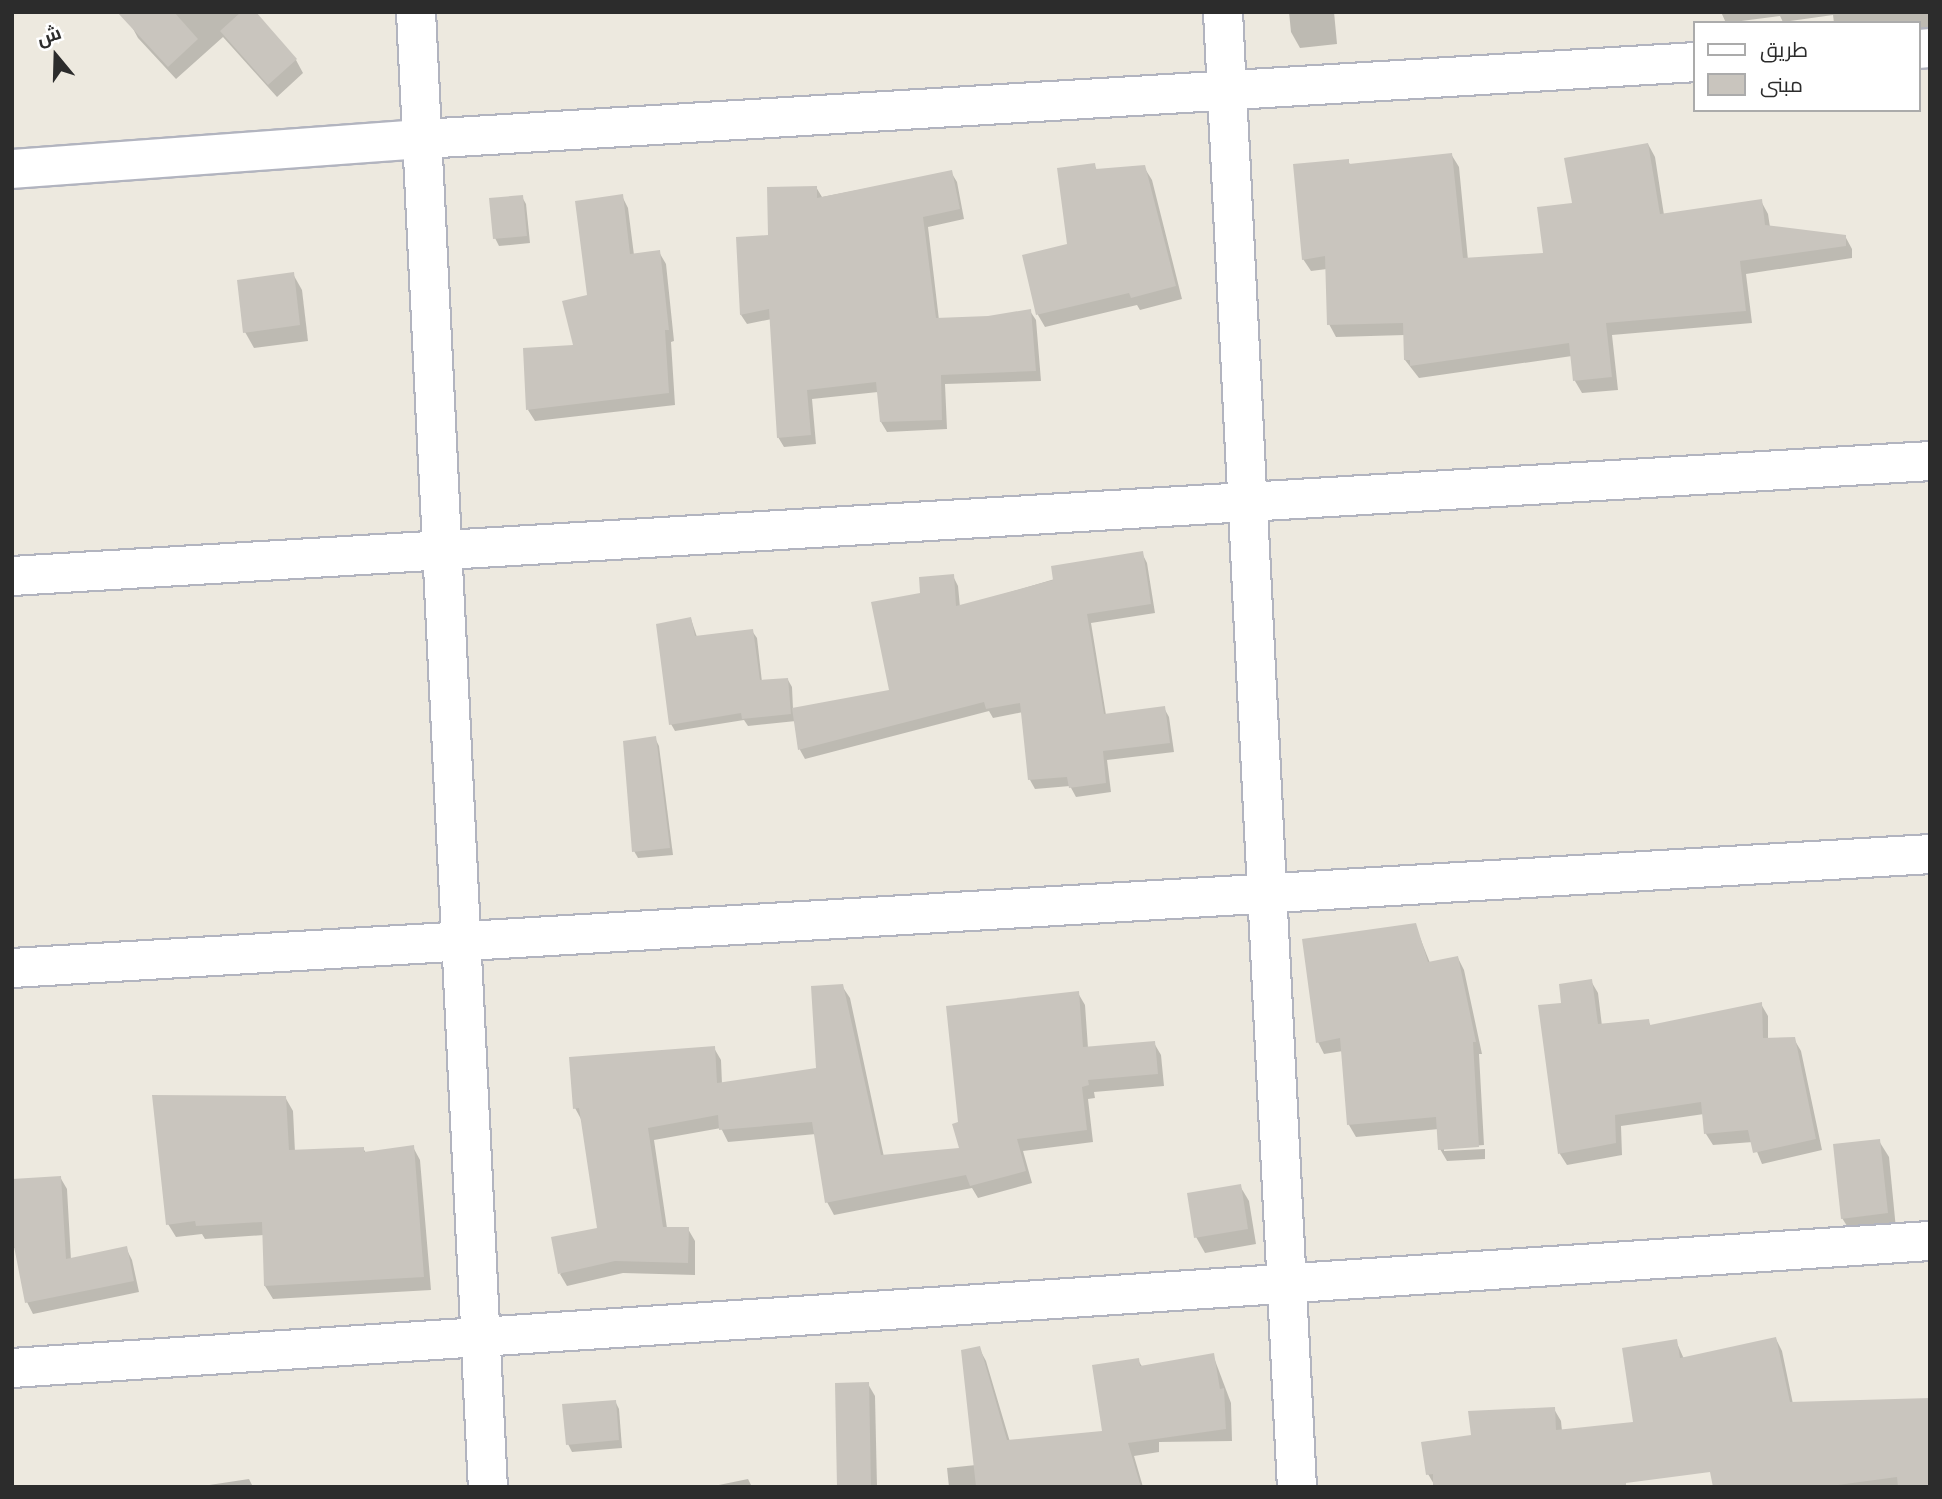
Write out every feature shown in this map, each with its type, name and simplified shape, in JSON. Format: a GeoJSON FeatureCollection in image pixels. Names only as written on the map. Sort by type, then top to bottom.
{"type":"FeatureCollection","features":[{"type":"Feature","properties":{"kind":"street"},"geometry":{"type":"LineString","coordinates":[[416,12],[488,1487]]}},
{"type":"Feature","properties":{"kind":"street"},"geometry":{"type":"LineString","coordinates":[[1223,12],[1297,1487]]}},
{"type":"Feature","properties":{"kind":"street"},"geometry":{"type":"LineString","coordinates":[[12,169],[423,139],[1694,62]]}},
{"type":"Feature","properties":{"kind":"street"},"geometry":{"type":"LineString","coordinates":[[12,576],[1930,461]]}},
{"type":"Feature","properties":{"kind":"street"},"geometry":{"type":"LineString","coordinates":[[12,968],[1930,854]]}},
{"type":"Feature","properties":{"kind":"street"},"geometry":{"type":"LineString","coordinates":[[12,1368],[1930,1241]]}},
{"type":"Feature","properties":{"kind":"building"},"geometry":{"type":"Polygon","coordinates":[[[117,12],[174,12],[198,39],[168,67],[117,12]]]}},
{"type":"Feature","properties":{"kind":"building"},"geometry":{"type":"Polygon","coordinates":[[[241,12],[256,12],[297,59],[268,85],[220,31],[241,12]]]}},
{"type":"Feature","properties":{"kind":"building"},"geometry":{"type":"Polygon","coordinates":[[[1648,143],[1660,214],[1762,199],[1765,225],[1846,235],[1846,246],[1740,261],[1746,311],[1606,323],[1612,377],[1573,381],[1569,343],[1410,366],[1410,360],[1404,360],[1403,323],[1327,325],[1325,256],[1302,260],[1293,164],[1349,159],[1349,164],[1452,153],[1463,258],[1543,253],[1537,207],[1572,203],[1564,158],[1648,143]]]}},
{"type":"Feature","properties":{"kind":"building"},"geometry":{"type":"Polygon","coordinates":[[[1095,163],[1096,169],[1145,165],[1176,286],[1131,298],[1129,293],[1036,315],[1022,255],[1067,244],[1057,168],[1095,163]]]}},
{"type":"Feature","properties":{"kind":"building"},"geometry":{"type":"Polygon","coordinates":[[[952,170],[960,209],[923,217],[936,318],[988,316],[1031,309],[1036,371],[941,375],[942,420],[880,422],[876,382],[807,390],[811,435],[777,438],[769,309],[740,315],[736,237],[768,235],[767,187],[817,186],[817,198],[952,170]]]}},
{"type":"Feature","properties":{"kind":"building"},"geometry":{"type":"Polygon","coordinates":[[[623,194],[630,254],[660,250],[669,330],[665,330],[669,393],[526,410],[523,348],[573,345],[562,301],[587,295],[575,201],[623,194]]]}},
{"type":"Feature","properties":{"kind":"building"},"geometry":{"type":"Polygon","coordinates":[[[523,195],[527,236],[493,239],[489,198],[523,195]]]}},
{"type":"Feature","properties":{"kind":"building"},"geometry":{"type":"Polygon","coordinates":[[[294,272],[300,325],[243,333],[237,280],[294,272]]]}},
{"type":"Feature","properties":{"kind":"building"},"geometry":{"type":"Polygon","coordinates":[[[1143,551],[1151,604],[1087,614],[1104,714],[1165,706],[1170,743],[1103,751],[1106,783],[1069,788],[1067,777],[1028,780],[1020,703],[986,709],[984,702],[798,750],[792,708],[889,690],[871,602],[920,593],[919,577],[954,574],[956,606],[1053,580],[1051,566],[1143,551]]]}},
{"type":"Feature","properties":{"kind":"building"},"geometry":{"type":"Polygon","coordinates":[[[691,617],[695,636],[753,629],[760,680],[788,678],[791,714],[742,719],[741,713],[669,725],[656,624],[691,617]]]}},
{"type":"Feature","properties":{"kind":"building"},"geometry":{"type":"Polygon","coordinates":[[[656,736],[670,848],[632,852],[623,741],[656,736]]]}},
{"type":"Feature","properties":{"kind":"building"},"geometry":{"type":"Polygon","coordinates":[[[1416,923],[1428,962],[1458,956],[1476,1042],[1473,1042],[1479,1147],[1438,1150],[1436,1117],[1347,1125],[1340,1038],[1316,1043],[1302,939],[1416,923]]]}},
{"type":"Feature","properties":{"kind":"building"},"geometry":{"type":"Polygon","coordinates":[[[1592,979],[1598,1024],[1649,1019],[1650,1025],[1762,1002],[1763,1038],[1795,1037],[1816,1139],[1753,1153],[1748,1130],[1704,1134],[1701,1102],[1615,1115],[1616,1143],[1558,1154],[1538,1005],[1561,1003],[1559,984],[1592,979]]]}},
{"type":"Feature","properties":{"kind":"building"},"geometry":{"type":"Polygon","coordinates":[[[843,984],[881,1155],[959,1148],[952,1124],[958,1122],[946,1006],[1079,991],[1083,1047],[1155,1041],[1158,1074],[1088,1080],[1089,1085],[1082,1087],[1087,1130],[1017,1139],[1026,1171],[970,1186],[966,1175],[825,1203],[812,1122],[719,1130],[718,1115],[648,1128],[663,1227],[689,1227],[688,1263],[615,1261],[558,1274],[551,1237],[597,1228],[579,1108],[573,1109],[569,1057],[715,1046],[717,1083],[816,1068],[811,986],[843,984]]]}},
{"type":"Feature","properties":{"kind":"building"},"geometry":{"type":"Polygon","coordinates":[[[152,1095],[286,1096],[289,1150],[364,1147],[364,1152],[414,1145],[424,1277],[264,1286],[262,1222],[196,1226],[195,1221],[166,1225],[152,1095]]]}},
{"type":"Feature","properties":{"kind":"building"},"geometry":{"type":"Polygon","coordinates":[[[1880,1139],[1888,1213],[1841,1219],[1833,1144],[1880,1139]]]}},
{"type":"Feature","properties":{"kind":"building"},"geometry":{"type":"Polygon","coordinates":[[[61,1176],[66,1259],[127,1246],[134,1281],[25,1303],[12,1236],[12,1179],[61,1176]]]}},
{"type":"Feature","properties":{"kind":"building"},"geometry":{"type":"Polygon","coordinates":[[[1241,1184],[1248,1229],[1194,1238],[1187,1193],[1241,1184]]]}},
{"type":"Feature","properties":{"kind":"building"},"geometry":{"type":"Polygon","coordinates":[[[1776,1337],[1790,1402],[1930,1398],[1930,1487],[1898,1487],[1897,1477],[1823,1487],[1713,1487],[1710,1472],[1626,1483],[1626,1487],[1433,1487],[1433,1474],[1426,1475],[1421,1442],[1471,1435],[1468,1411],[1555,1407],[1556,1430],[1633,1422],[1622,1348],[1677,1339],[1680,1358],[1776,1337]]]}},
{"type":"Feature","properties":{"kind":"building"},"geometry":{"type":"Polygon","coordinates":[[[980,1346],[1007,1440],[1102,1431],[1092,1365],[1139,1358],[1140,1366],[1214,1353],[1220,1389],[1224,1388],[1226,1429],[1128,1443],[1141,1487],[976,1487],[961,1350],[980,1346]]]}},
{"type":"Feature","properties":{"kind":"building"},"geometry":{"type":"Polygon","coordinates":[[[869,1382],[871,1487],[837,1487],[835,1383],[869,1382]]]}},
{"type":"Feature","properties":{"kind":"building"},"geometry":{"type":"Polygon","coordinates":[[[616,1400],[619,1440],[566,1445],[562,1404],[616,1400]]]}}]}
